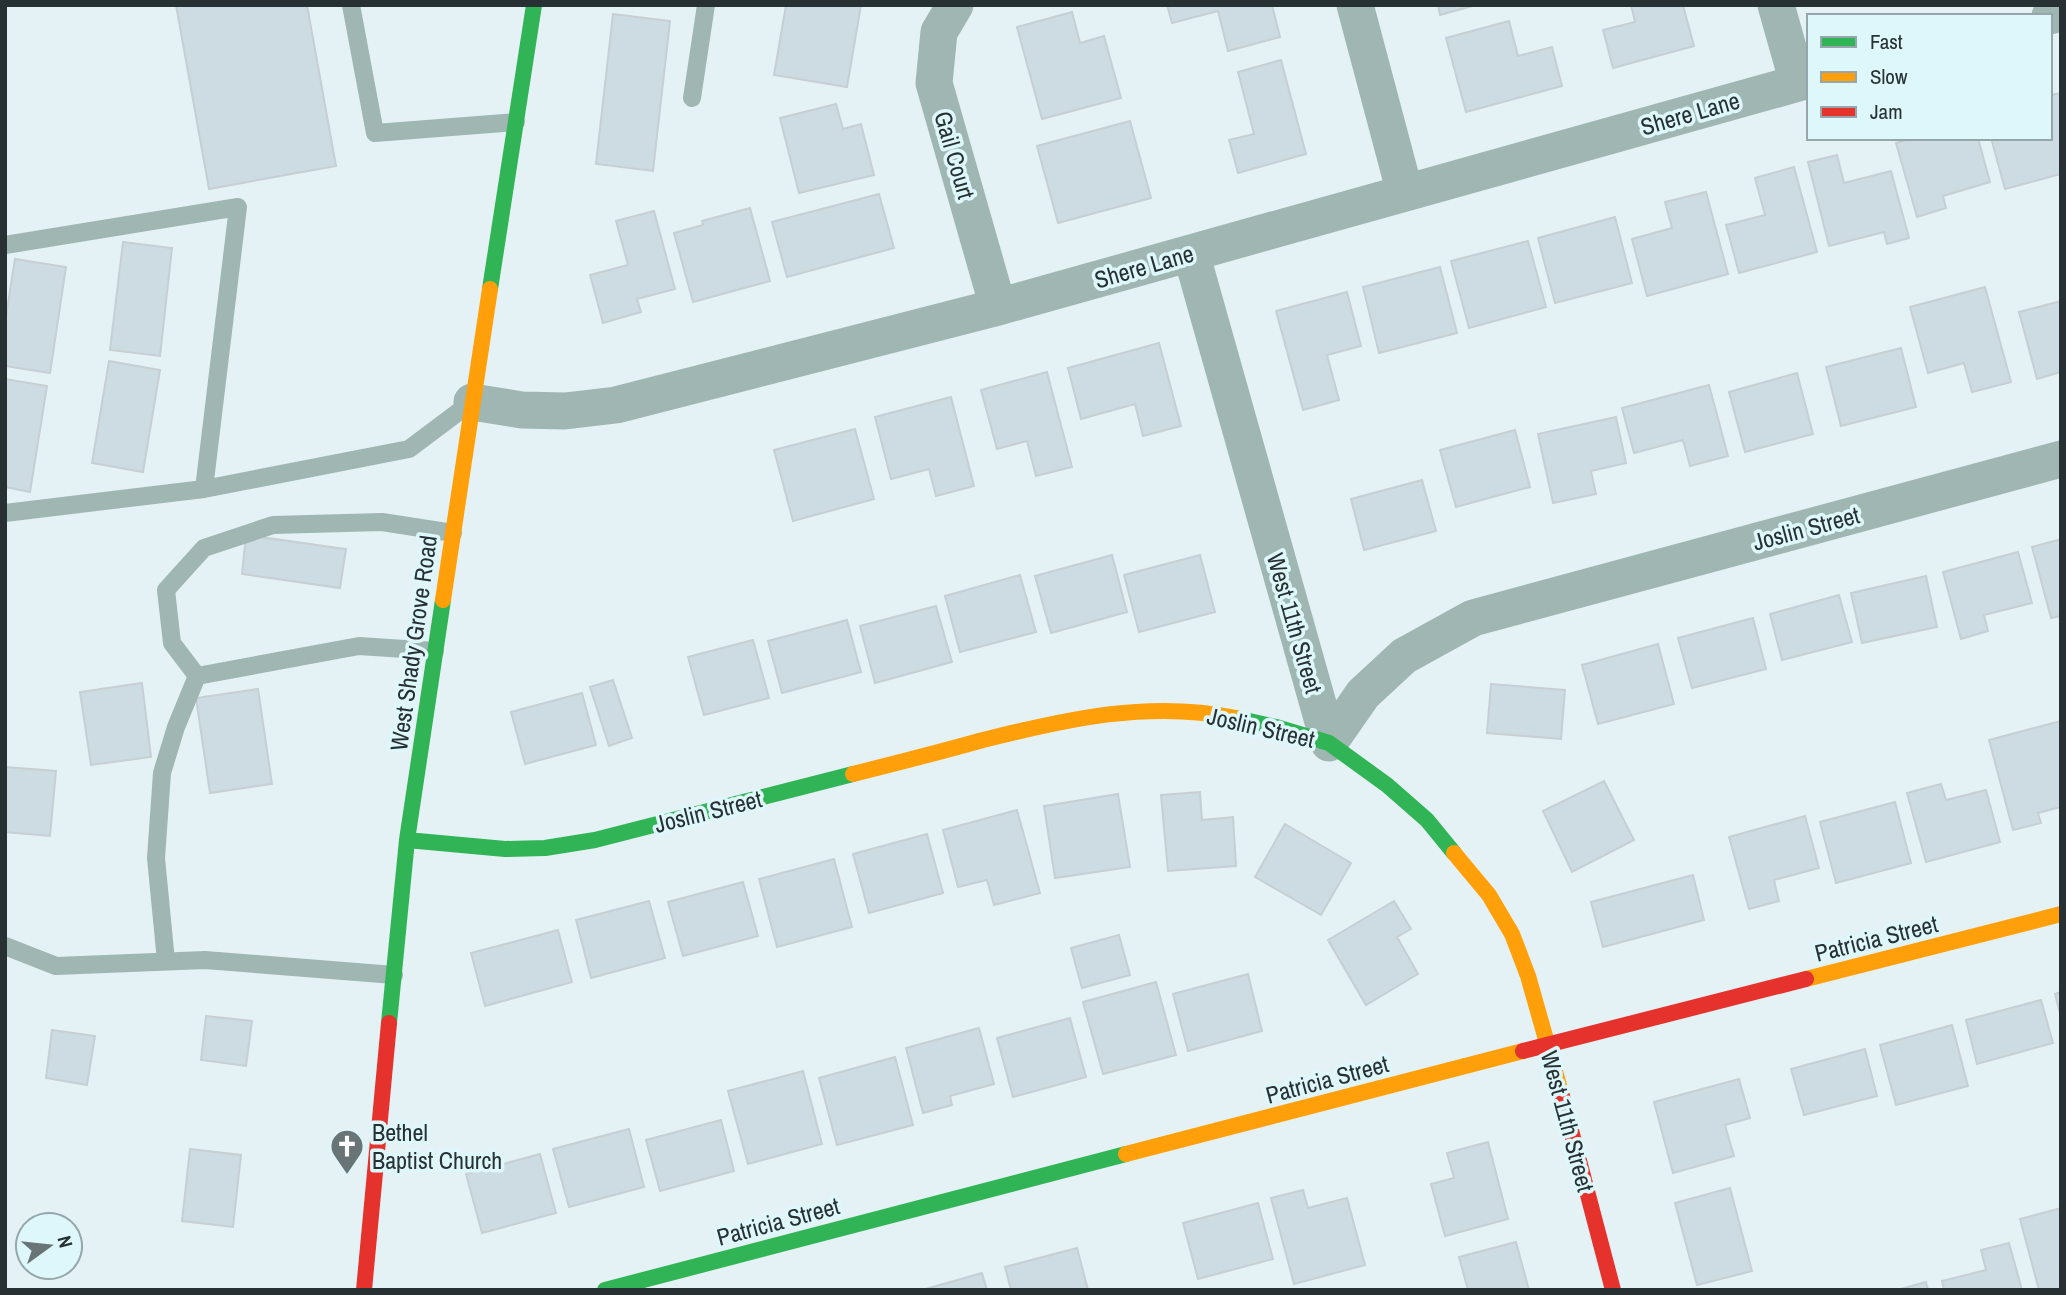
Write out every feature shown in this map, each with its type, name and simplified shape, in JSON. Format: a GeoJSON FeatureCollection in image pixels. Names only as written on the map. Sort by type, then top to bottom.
{"type":"FeatureCollection","features":[{"type":"Feature","properties":{"kind":"street","name":"West Shady Grove Road"},"geometry":{"type":"LineString","coordinates":[[364,1290],[407,840],[534,5]]}},
{"type":"Feature","properties":{"kind":"street","name":"Gail Court"},"geometry":{"type":"LineString","coordinates":[[955,5],[939,32],[934,83],[998,307]]}},
{"type":"Feature","properties":{"kind":"street"},"geometry":{"type":"LineString","coordinates":[[1355,5],[1405,193]]}},
{"type":"Feature","properties":{"kind":"street"},"geometry":{"type":"LineString","coordinates":[[1776,5],[1804,81]]}},
{"type":"Feature","properties":{"kind":"street","name":"Shere Lane"},"geometry":{"type":"LineString","coordinates":[[472,401],[522,410],[565,411],[616,405],[998,307],[1804,81]]}},
{"type":"Feature","properties":{"kind":"street","name":"West 11th Street"},"geometry":{"type":"LineString","coordinates":[[1191,253],[1329,743],[1387,785],[1427,820],[1489,895],[1512,934],[1528,976],[1548,1044],[1613,1290]]}},
{"type":"Feature","properties":{"kind":"street","name":"Joslin Street"},"geometry":{"type":"LineString","coordinates":[[407,840],[505,849],[545,848],[595,840],[1048,724],[1112,713],[1160,710],[1205,712],[1276,727],[1329,743],[1363,694],[1404,656],[1473,618],[2061,459]]}},
{"type":"Feature","properties":{"kind":"street","name":"Patricia Street"},"geometry":{"type":"LineString","coordinates":[[605,1290],[1548,1044],[2061,914]]}},
{"type":"Feature","properties":{"kind":"lane"},"geometry":{"type":"LineString","coordinates":[[351,5],[375,133],[516,121]]}},
{"type":"Feature","properties":{"kind":"lane"},"geometry":{"type":"LineString","coordinates":[[692,98],[706,5]]}},
{"type":"Feature","properties":{"kind":"lane"},"geometry":{"type":"LineString","coordinates":[[5,245],[238,207],[204,489]]}},
{"type":"Feature","properties":{"kind":"lane"},"geometry":{"type":"LineString","coordinates":[[5,513],[204,489],[409,449],[472,401]]}},
{"type":"Feature","properties":{"kind":"lane"},"geometry":{"type":"LineString","coordinates":[[197,676],[172,643],[166,590],[204,548],[273,525],[382,522],[453,533]]}},
{"type":"Feature","properties":{"kind":"lane"},"geometry":{"type":"LineString","coordinates":[[197,676],[359,646],[435,651]]}},
{"type":"Feature","properties":{"kind":"lane"},"geometry":{"type":"LineString","coordinates":[[166,961],[156,858],[162,773],[176,727],[197,676]]}},
{"type":"Feature","properties":{"kind":"lane"},"geometry":{"type":"LineString","coordinates":[[5,946],[56,966],[205,960],[394,975]]}},
{"type":"Feature","properties":{"kind":"building"},"geometry":{"type":"Polygon","coordinates":[[[176,5],[307,5],[336,166],[209,189],[176,5]]]}},
{"type":"Feature","properties":{"kind":"building"},"geometry":{"type":"Polygon","coordinates":[[[786,5],[861,5],[847,87],[774,75],[786,5]]]}},
{"type":"Feature","properties":{"kind":"building"},"geometry":{"type":"Polygon","coordinates":[[[1167,5],[1272,5],[1280,37],[1228,51],[1218,11],[1172,23],[1167,5]]]}},
{"type":"Feature","properties":{"kind":"building"},"geometry":{"type":"Polygon","coordinates":[[[1438,5],[1476,5],[1440,15],[1438,5]]]}},
{"type":"Feature","properties":{"kind":"building"},"geometry":{"type":"Polygon","coordinates":[[[1631,5],[1683,5],[1694,46],[1613,68],[1603,30],[1635,22],[1631,5]]]}},
{"type":"Feature","properties":{"kind":"building"},"geometry":{"type":"Polygon","coordinates":[[[1072,12],[1080,43],[1104,36],[1121,98],[1042,119],[1017,27],[1072,12]]]}},
{"type":"Feature","properties":{"kind":"building"},"geometry":{"type":"Polygon","coordinates":[[[613,14],[670,21],[653,171],[596,164],[613,14]]]}},
{"type":"Feature","properties":{"kind":"building"},"geometry":{"type":"Polygon","coordinates":[[[1509,21],[1518,56],[1552,47],[1562,86],[1466,112],[1446,38],[1509,21]]]}},
{"type":"Feature","properties":{"kind":"building"},"geometry":{"type":"Polygon","coordinates":[[[1281,60],[1306,154],[1238,173],[1229,140],[1254,134],[1238,72],[1281,60]]]}},
{"type":"Feature","properties":{"kind":"building"},"geometry":{"type":"Polygon","coordinates":[[[2061,93],[2061,174],[2005,189],[1992,140],[2052,140],[2052,95],[2061,93]]]}},
{"type":"Feature","properties":{"kind":"building"},"geometry":{"type":"Polygon","coordinates":[[[836,104],[843,129],[861,124],[874,175],[799,193],[780,118],[836,104]]]}},
{"type":"Feature","properties":{"kind":"building"},"geometry":{"type":"Polygon","coordinates":[[[1130,121],[1151,198],[1058,223],[1037,146],[1130,121]]]}},
{"type":"Feature","properties":{"kind":"building"},"geometry":{"type":"Polygon","coordinates":[[[1906,140],[1979,140],[1990,182],[1943,196],[1946,208],[1917,217],[1896,143],[1906,140]]]}},
{"type":"Feature","properties":{"kind":"building"},"geometry":{"type":"Polygon","coordinates":[[[1837,155],[1844,183],[1891,171],[1909,238],[1887,244],[1884,232],[1829,246],[1808,162],[1837,155]]]}},
{"type":"Feature","properties":{"kind":"building"},"geometry":{"type":"Polygon","coordinates":[[[1794,167],[1817,252],[1739,273],[1726,225],[1765,215],[1755,178],[1794,167]]]}},
{"type":"Feature","properties":{"kind":"building"},"geometry":{"type":"Polygon","coordinates":[[[1706,192],[1728,274],[1647,296],[1632,239],[1672,228],[1665,202],[1706,192]]]}},
{"type":"Feature","properties":{"kind":"building"},"geometry":{"type":"Polygon","coordinates":[[[879,194],[894,248],[787,277],[772,222],[879,194]]]}},
{"type":"Feature","properties":{"kind":"building"},"geometry":{"type":"Polygon","coordinates":[[[750,208],[770,281],[693,302],[674,233],[703,225],[702,221],[750,208]]]}},
{"type":"Feature","properties":{"kind":"building"},"geometry":{"type":"Polygon","coordinates":[[[654,211],[675,289],[637,299],[641,312],[603,323],[590,275],[628,265],[616,221],[654,211]]]}},
{"type":"Feature","properties":{"kind":"building"},"geometry":{"type":"Polygon","coordinates":[[[1615,217],[1632,283],[1555,303],[1538,238],[1615,217]]]}},
{"type":"Feature","properties":{"kind":"building"},"geometry":{"type":"Polygon","coordinates":[[[1528,241],[1546,307],[1469,328],[1451,261],[1528,241]]]}},
{"type":"Feature","properties":{"kind":"building"},"geometry":{"type":"Polygon","coordinates":[[[123,242],[172,248],[160,356],[110,350],[123,242]]]}},
{"type":"Feature","properties":{"kind":"building"},"geometry":{"type":"Polygon","coordinates":[[[15,259],[66,267],[50,373],[5,366],[5,322],[15,259]]]}},
{"type":"Feature","properties":{"kind":"building"},"geometry":{"type":"Polygon","coordinates":[[[1440,267],[1457,333],[1379,353],[1363,287],[1440,267]]]}},
{"type":"Feature","properties":{"kind":"building"},"geometry":{"type":"Polygon","coordinates":[[[1985,287],[2011,382],[1972,392],[1964,363],[1928,373],[1910,307],[1985,287]]]}},
{"type":"Feature","properties":{"kind":"building"},"geometry":{"type":"Polygon","coordinates":[[[1347,292],[1361,346],[1327,355],[1339,400],[1303,410],[1276,311],[1347,292]]]}},
{"type":"Feature","properties":{"kind":"building"},"geometry":{"type":"Polygon","coordinates":[[[2061,301],[2061,372],[2037,379],[2019,312],[2061,301]]]}},
{"type":"Feature","properties":{"kind":"building"},"geometry":{"type":"Polygon","coordinates":[[[1159,343],[1181,426],[1143,436],[1135,404],[1081,419],[1068,368],[1159,343]]]}},
{"type":"Feature","properties":{"kind":"building"},"geometry":{"type":"Polygon","coordinates":[[[1901,348],[1916,407],[1841,426],[1826,367],[1901,348]]]}},
{"type":"Feature","properties":{"kind":"building"},"geometry":{"type":"Polygon","coordinates":[[[109,361],[160,370],[143,472],[92,463],[109,361]]]}},
{"type":"Feature","properties":{"kind":"building"},"geometry":{"type":"Polygon","coordinates":[[[1047,372],[1072,467],[1036,476],[1027,441],[997,449],[981,390],[1047,372]]]}},
{"type":"Feature","properties":{"kind":"building"},"geometry":{"type":"Polygon","coordinates":[[[1797,373],[1813,434],[1745,452],[1729,392],[1797,373]]]}},
{"type":"Feature","properties":{"kind":"building"},"geometry":{"type":"Polygon","coordinates":[[[5,379],[47,386],[30,492],[5,487],[5,379]]]}},
{"type":"Feature","properties":{"kind":"building"},"geometry":{"type":"Polygon","coordinates":[[[1709,385],[1728,456],[1690,466],[1683,440],[1634,453],[1622,408],[1709,385]]]}},
{"type":"Feature","properties":{"kind":"building"},"geometry":{"type":"Polygon","coordinates":[[[951,397],[974,486],[936,496],[929,469],[891,479],[875,417],[951,397]]]}},
{"type":"Feature","properties":{"kind":"building"},"geometry":{"type":"Polygon","coordinates":[[[1616,417],[1626,463],[1591,471],[1596,494],[1553,503],[1538,434],[1616,417]]]}},
{"type":"Feature","properties":{"kind":"building"},"geometry":{"type":"Polygon","coordinates":[[[855,429],[874,499],[793,521],[774,450],[855,429]]]}},
{"type":"Feature","properties":{"kind":"building"},"geometry":{"type":"Polygon","coordinates":[[[1515,430],[1530,487],[1456,507],[1440,450],[1515,430]]]}},
{"type":"Feature","properties":{"kind":"building"},"geometry":{"type":"Polygon","coordinates":[[[1422,480],[1436,531],[1364,550],[1351,499],[1422,480]]]}},
{"type":"Feature","properties":{"kind":"building"},"geometry":{"type":"Polygon","coordinates":[[[246,535],[346,549],[340,588],[242,574],[246,535]]]}},
{"type":"Feature","properties":{"kind":"building"},"geometry":{"type":"Polygon","coordinates":[[[2061,539],[2061,616],[2051,618],[2032,547],[2061,539]]]}},
{"type":"Feature","properties":{"kind":"building"},"geometry":{"type":"Polygon","coordinates":[[[2018,552],[2032,603],[1984,615],[1988,631],[1961,639],[1943,572],[2018,552]]]}},
{"type":"Feature","properties":{"kind":"building"},"geometry":{"type":"Polygon","coordinates":[[[1112,555],[1127,612],[1051,633],[1035,576],[1112,555]]]}},
{"type":"Feature","properties":{"kind":"building"},"geometry":{"type":"Polygon","coordinates":[[[1200,555],[1215,612],[1139,632],[1124,575],[1200,555]]]}},
{"type":"Feature","properties":{"kind":"building"},"geometry":{"type":"Polygon","coordinates":[[[1020,575],[1036,632],[960,652],[945,596],[1020,575]]]}},
{"type":"Feature","properties":{"kind":"building"},"geometry":{"type":"Polygon","coordinates":[[[1926,576],[1937,627],[1862,643],[1851,593],[1926,576]]]}},
{"type":"Feature","properties":{"kind":"building"},"geometry":{"type":"Polygon","coordinates":[[[1839,595],[1852,642],[1782,660],[1770,614],[1839,595]]]}},
{"type":"Feature","properties":{"kind":"building"},"geometry":{"type":"Polygon","coordinates":[[[936,606],[952,662],[875,683],[860,626],[936,606]]]}},
{"type":"Feature","properties":{"kind":"building"},"geometry":{"type":"Polygon","coordinates":[[[1753,618],[1766,669],[1692,688],[1678,638],[1753,618]]]}},
{"type":"Feature","properties":{"kind":"building"},"geometry":{"type":"Polygon","coordinates":[[[847,620],[861,672],[782,693],[768,641],[847,620]]]}},
{"type":"Feature","properties":{"kind":"building"},"geometry":{"type":"Polygon","coordinates":[[[753,640],[769,698],[704,715],[688,657],[753,640]]]}},
{"type":"Feature","properties":{"kind":"building"},"geometry":{"type":"Polygon","coordinates":[[[1658,644],[1674,704],[1598,724],[1582,665],[1658,644]]]}},
{"type":"Feature","properties":{"kind":"building"},"geometry":{"type":"Polygon","coordinates":[[[613,680],[632,738],[609,746],[590,687],[613,680]]]}},
{"type":"Feature","properties":{"kind":"building"},"geometry":{"type":"Polygon","coordinates":[[[142,683],[151,757],[91,765],[80,692],[142,683]]]}},
{"type":"Feature","properties":{"kind":"building"},"geometry":{"type":"Polygon","coordinates":[[[1491,684],[1565,690],[1561,739],[1487,733],[1491,684]]]}},
{"type":"Feature","properties":{"kind":"building"},"geometry":{"type":"Polygon","coordinates":[[[258,689],[272,784],[210,793],[196,698],[258,689]]]}},
{"type":"Feature","properties":{"kind":"building"},"geometry":{"type":"Polygon","coordinates":[[[582,693],[596,745],[525,764],[511,712],[582,693]]]}},
{"type":"Feature","properties":{"kind":"building"},"geometry":{"type":"Polygon","coordinates":[[[2061,721],[2061,807],[2038,813],[2041,823],[2013,830],[1989,740],[2061,721]]]}},
{"type":"Feature","properties":{"kind":"building"},"geometry":{"type":"Polygon","coordinates":[[[5,767],[56,771],[50,836],[5,832],[5,767]]]}},
{"type":"Feature","properties":{"kind":"building"},"geometry":{"type":"Polygon","coordinates":[[[1604,781],[1634,840],[1572,872],[1543,811],[1604,781]]]}},
{"type":"Feature","properties":{"kind":"building"},"geometry":{"type":"Polygon","coordinates":[[[1941,784],[1946,800],[1986,790],[2000,842],[1926,862],[1907,793],[1941,784]]]}},
{"type":"Feature","properties":{"kind":"building"},"geometry":{"type":"Polygon","coordinates":[[[1200,792],[1202,820],[1233,817],[1236,866],[1168,871],[1161,795],[1200,792]]]}},
{"type":"Feature","properties":{"kind":"building"},"geometry":{"type":"Polygon","coordinates":[[[1118,794],[1130,867],[1055,878],[1044,806],[1118,794]]]}},
{"type":"Feature","properties":{"kind":"building"},"geometry":{"type":"Polygon","coordinates":[[[1895,802],[1911,863],[1836,883],[1820,822],[1895,802]]]}},
{"type":"Feature","properties":{"kind":"building"},"geometry":{"type":"Polygon","coordinates":[[[1017,810],[1040,893],[994,905],[987,880],[958,887],[943,830],[1017,810]]]}},
{"type":"Feature","properties":{"kind":"building"},"geometry":{"type":"Polygon","coordinates":[[[1805,816],[1819,868],[1774,880],[1779,901],[1749,909],[1729,837],[1805,816]]]}},
{"type":"Feature","properties":{"kind":"building"},"geometry":{"type":"Polygon","coordinates":[[[1285,824],[1351,863],[1321,915],[1255,877],[1285,824]]]}},
{"type":"Feature","properties":{"kind":"building"},"geometry":{"type":"Polygon","coordinates":[[[927,834],[943,893],[869,913],[853,854],[927,834]]]}},
{"type":"Feature","properties":{"kind":"building"},"geometry":{"type":"Polygon","coordinates":[[[834,859],[852,927],[777,947],[759,879],[834,859]]]}},
{"type":"Feature","properties":{"kind":"building"},"geometry":{"type":"Polygon","coordinates":[[[1693,875],[1704,920],[1603,947],[1591,902],[1693,875]]]}},
{"type":"Feature","properties":{"kind":"building"},"geometry":{"type":"Polygon","coordinates":[[[743,882],[758,936],[683,956],[668,902],[743,882]]]}},
{"type":"Feature","properties":{"kind":"building"},"geometry":{"type":"Polygon","coordinates":[[[649,901],[665,958],[591,978],[576,920],[649,901]]]}},
{"type":"Feature","properties":{"kind":"building"},"geometry":{"type":"Polygon","coordinates":[[[1394,901],[1411,929],[1397,937],[1418,974],[1366,1005],[1328,940],[1394,901]]]}},
{"type":"Feature","properties":{"kind":"building"},"geometry":{"type":"Polygon","coordinates":[[[558,930],[572,982],[485,1006],[471,953],[558,930]]]}},
{"type":"Feature","properties":{"kind":"building"},"geometry":{"type":"Polygon","coordinates":[[[1119,935],[1130,975],[1082,988],[1071,948],[1119,935]]]}},
{"type":"Feature","properties":{"kind":"building"},"geometry":{"type":"Polygon","coordinates":[[[1248,974],[1262,1031],[1188,1051],[1173,994],[1248,974]]]}},
{"type":"Feature","properties":{"kind":"building"},"geometry":{"type":"Polygon","coordinates":[[[1156,982],[1176,1055],[1103,1074],[1083,1002],[1156,982]]]}},
{"type":"Feature","properties":{"kind":"building"},"geometry":{"type":"Polygon","coordinates":[[[2061,992],[2061,1017],[2055,994],[2061,992]]]}},
{"type":"Feature","properties":{"kind":"building"},"geometry":{"type":"Polygon","coordinates":[[[2041,1000],[2053,1043],[1977,1064],[1966,1020],[2041,1000]]]}},
{"type":"Feature","properties":{"kind":"building"},"geometry":{"type":"Polygon","coordinates":[[[206,1016],[252,1021],[246,1066],[201,1060],[206,1016]]]}},
{"type":"Feature","properties":{"kind":"building"},"geometry":{"type":"Polygon","coordinates":[[[1070,1018],[1086,1077],[1013,1097],[997,1038],[1070,1018]]]}},
{"type":"Feature","properties":{"kind":"building"},"geometry":{"type":"Polygon","coordinates":[[[1952,1025],[1968,1086],[1896,1105],[1880,1045],[1952,1025]]]}},
{"type":"Feature","properties":{"kind":"building"},"geometry":{"type":"Polygon","coordinates":[[[979,1028],[994,1084],[950,1096],[952,1105],[923,1113],[906,1048],[979,1028]]]}},
{"type":"Feature","properties":{"kind":"building"},"geometry":{"type":"Polygon","coordinates":[[[52,1030],[95,1036],[87,1085],[46,1078],[52,1030]]]}},
{"type":"Feature","properties":{"kind":"building"},"geometry":{"type":"Polygon","coordinates":[[[1865,1049],[1877,1096],[1804,1115],[1791,1069],[1865,1049]]]}},
{"type":"Feature","properties":{"kind":"building"},"geometry":{"type":"Polygon","coordinates":[[[895,1057],[913,1125],[837,1145],[819,1078],[895,1057]]]}},
{"type":"Feature","properties":{"kind":"building"},"geometry":{"type":"Polygon","coordinates":[[[803,1071],[822,1144],[748,1164],[728,1091],[803,1071]]]}},
{"type":"Feature","properties":{"kind":"building"},"geometry":{"type":"Polygon","coordinates":[[[1739,1079],[1750,1118],[1725,1125],[1734,1156],[1673,1173],[1654,1102],[1739,1079]]]}},
{"type":"Feature","properties":{"kind":"building"},"geometry":{"type":"Polygon","coordinates":[[[721,1120],[734,1171],[660,1191],[646,1140],[721,1120]]]}},
{"type":"Feature","properties":{"kind":"building"},"geometry":{"type":"Polygon","coordinates":[[[629,1129],[644,1187],[569,1207],[553,1149],[629,1129]]]}},
{"type":"Feature","properties":{"kind":"building"},"geometry":{"type":"Polygon","coordinates":[[[1488,1142],[1508,1219],[1445,1236],[1431,1184],[1454,1178],[1447,1153],[1488,1142]]]}},
{"type":"Feature","properties":{"kind":"building"},"geometry":{"type":"Polygon","coordinates":[[[190,1149],[241,1155],[233,1227],[182,1221],[190,1149]]]}},
{"type":"Feature","properties":{"kind":"building"},"geometry":{"type":"Polygon","coordinates":[[[540,1154],[556,1213],[482,1233],[466,1174],[540,1154]]]}},
{"type":"Feature","properties":{"kind":"building"},"geometry":{"type":"Polygon","coordinates":[[[1730,1188],[1752,1271],[1697,1285],[1675,1203],[1730,1188]]]}},
{"type":"Feature","properties":{"kind":"building"},"geometry":{"type":"Polygon","coordinates":[[[1303,1190],[1308,1208],[1347,1198],[1365,1265],[1294,1284],[1271,1198],[1303,1190]]]}},
{"type":"Feature","properties":{"kind":"building"},"geometry":{"type":"Polygon","coordinates":[[[1258,1203],[1273,1259],[1198,1279],[1183,1223],[1258,1203]]]}},
{"type":"Feature","properties":{"kind":"building"},"geometry":{"type":"Polygon","coordinates":[[[2061,1208],[2061,1290],[2039,1290],[2020,1219],[2061,1208]]]}},
{"type":"Feature","properties":{"kind":"building"},"geometry":{"type":"Polygon","coordinates":[[[1516,1242],[1529,1290],[1468,1290],[1459,1257],[1516,1242]]]}},
{"type":"Feature","properties":{"kind":"building"},"geometry":{"type":"Polygon","coordinates":[[[2009,1243],[2022,1290],[1944,1290],[1942,1281],[1986,1270],[1981,1250],[2009,1243]]]}},
{"type":"Feature","properties":{"kind":"building"},"geometry":{"type":"Polygon","coordinates":[[[1077,1248],[1088,1290],[1011,1290],[1005,1267],[1077,1248]]]}},
{"type":"Feature","properties":{"kind":"building"},"geometry":{"type":"Polygon","coordinates":[[[982,1273],[987,1290],[922,1290],[982,1273]]]}},
{"type":"Feature","properties":{"kind":"building"},"geometry":{"type":"Polygon","coordinates":[[[1926,1282],[1928,1290],[1897,1290],[1926,1282]]]}},
{"type":"Feature","properties":{"kind":"traffic: fast"},"geometry":{"type":"LineString","coordinates":[[490,289],[534,5]]}},
{"type":"Feature","properties":{"kind":"traffic: fast"},"geometry":{"type":"LineString","coordinates":[[389,1023],[407,840],[443,600]]}},
{"type":"Feature","properties":{"kind":"traffic: fast"},"geometry":{"type":"LineString","coordinates":[[1236,718],[1329,743],[1387,785],[1427,820],[1454,853]]}},
{"type":"Feature","properties":{"kind":"traffic: fast"},"geometry":{"type":"LineString","coordinates":[[407,840],[505,849],[545,848],[595,840],[853,774]]}},
{"type":"Feature","properties":{"kind":"traffic: fast"},"geometry":{"type":"LineString","coordinates":[[605,1290],[1126,1154]]}},
{"type":"Feature","properties":{"kind":"traffic: slow"},"geometry":{"type":"LineString","coordinates":[[443,600],[490,289]]}},
{"type":"Feature","properties":{"kind":"traffic: slow"},"geometry":{"type":"LineString","coordinates":[[853,774],[1014,732],[1108,714],[1172,711],[1236,718]]}},
{"type":"Feature","properties":{"kind":"traffic: slow"},"geometry":{"type":"LineString","coordinates":[[1454,853],[1489,895],[1512,934],[1528,976],[1562,1096]]}},
{"type":"Feature","properties":{"kind":"traffic: slow"},"geometry":{"type":"LineString","coordinates":[[1806,979],[2061,914]]}},
{"type":"Feature","properties":{"kind":"traffic: slow"},"geometry":{"type":"LineString","coordinates":[[1126,1154],[1523,1051]]}},
{"type":"Feature","properties":{"kind":"traffic: jam"},"geometry":{"type":"LineString","coordinates":[[1523,1051],[1806,979]]}},
{"type":"Feature","properties":{"kind":"traffic: jam"},"geometry":{"type":"LineString","coordinates":[[364,1290],[389,1023]]}},
{"type":"Feature","properties":{"kind":"traffic: jam"},"geometry":{"type":"LineString","coordinates":[[1562,1096],[1613,1290]]}},
{"type":"Feature","properties":{"kind":"place","name":"Bethel Baptist Church"},"geometry":{"type":"Point","coordinates":[347,1176]}}]}
